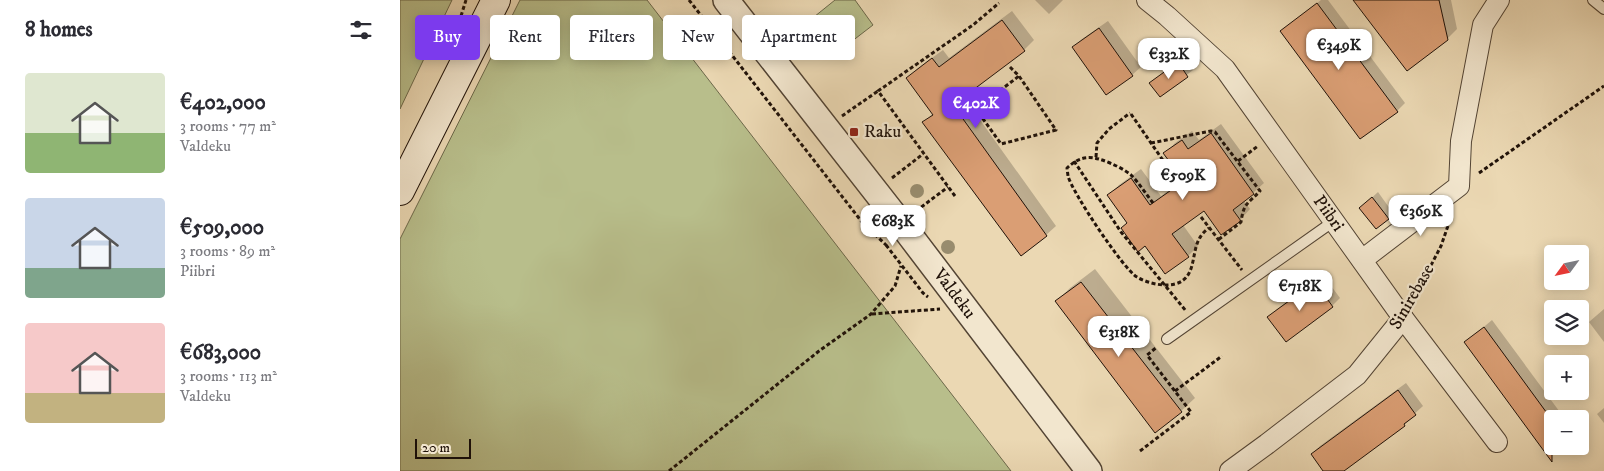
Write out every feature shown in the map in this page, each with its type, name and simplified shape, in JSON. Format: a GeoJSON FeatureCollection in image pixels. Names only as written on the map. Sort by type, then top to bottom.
{"type":"FeatureCollection","features":[{"type":"Feature","properties":{"kind":"main road"},"geometry":{"type":"LineString","coordinates":[[400,191],[496,0]]}},
{"type":"Feature","properties":{"kind":"street","name":"Valdeku"},"geometry":{"type":"LineString","coordinates":[[726,0],[905,229],[1089,471]]}},
{"type":"Feature","properties":{"kind":"street","name":"Piibri"},"geometry":{"type":"LineString","coordinates":[[1147,0],[1224,69],[1403,318],[1497,442]]}},
{"type":"Feature","properties":{"kind":"street"},"geometry":{"type":"LineString","coordinates":[[1362,260],[1459,186],[1461,142],[1483,25],[1499,0]]}},
{"type":"Feature","properties":{"kind":"street","name":"Sinirebase"},"geometry":{"type":"LineString","coordinates":[[1230,471],[1358,375],[1403,318]]}},
{"type":"Feature","properties":{"kind":"lane"},"geometry":{"type":"LineString","coordinates":[[1593,0],[1604,9]]}},
{"type":"Feature","properties":{"kind":"lane"},"geometry":{"type":"LineString","coordinates":[[1167,338],[1334,221]]}},
{"type":"Feature","properties":{"kind":"path"},"geometry":{"type":"LineString","coordinates":[[462,8],[466,0]]}},
{"type":"Feature","properties":{"kind":"path"},"geometry":{"type":"LineString","coordinates":[[690,0],[862,222],[886,245],[891,240]]}},
{"type":"Feature","properties":{"kind":"path"},"geometry":{"type":"LineString","coordinates":[[842,116],[973,25],[998,3]]}},
{"type":"Feature","properties":{"kind":"path"},"geometry":{"type":"LineString","coordinates":[[1010,67],[1019,76],[1056,130],[1001,144],[976,109],[1019,76]]}},
{"type":"Feature","properties":{"kind":"path"},"geometry":{"type":"LineString","coordinates":[[1459,186],[1604,86]]}},
{"type":"Feature","properties":{"kind":"path"},"geometry":{"type":"LineString","coordinates":[[878,91],[954,196]]}},
{"type":"Feature","properties":{"kind":"path"},"geometry":{"type":"LineString","coordinates":[[1096,158],[1097,143],[1109,128],[1130,113],[1171,172],[1178,171],[1185,180]]}},
{"type":"Feature","properties":{"kind":"path"},"geometry":{"type":"LineString","coordinates":[[1151,143],[1211,131],[1215,132],[1260,191],[1245,204],[1242,210],[1241,222],[1218,240]]}},
{"type":"Feature","properties":{"kind":"path"},"geometry":{"type":"LineString","coordinates":[[1238,160],[1272,135]]}},
{"type":"Feature","properties":{"kind":"path"},"geometry":{"type":"LineString","coordinates":[[887,181],[923,154]]}},
{"type":"Feature","properties":{"kind":"path"},"geometry":{"type":"LineString","coordinates":[[1153,203],[1131,174],[1119,167],[1096,158],[1085,158],[1074,162],[1068,168],[1068,176],[1099,230],[1135,276],[1148,282],[1175,284],[1185,278],[1193,266],[1201,234],[1209,228]]}},
{"type":"Feature","properties":{"kind":"path"},"geometry":{"type":"LineString","coordinates":[[1074,162],[1121,232],[1193,320]]}},
{"type":"Feature","properties":{"kind":"path","name":"Sinirebase"},"geometry":{"type":"LineString","coordinates":[[1403,318],[1441,246],[1459,186]]}},
{"type":"Feature","properties":{"kind":"path"},"geometry":{"type":"LineString","coordinates":[[912,214],[948,187]]}},
{"type":"Feature","properties":{"kind":"path"},"geometry":{"type":"LineString","coordinates":[[1201,217],[1250,280]]}},
{"type":"Feature","properties":{"kind":"path"},"geometry":{"type":"LineString","coordinates":[[669,471],[819,352],[871,314],[895,286],[902,266]]}},
{"type":"Feature","properties":{"kind":"path"},"geometry":{"type":"LineString","coordinates":[[871,314],[944,309]]}},
{"type":"Feature","properties":{"kind":"path"},"geometry":{"type":"LineString","coordinates":[[1140,451],[1191,412],[1147,355],[1167,338]]}},
{"type":"Feature","properties":{"kind":"path"},"geometry":{"type":"LineString","coordinates":[[1174,391],[1222,356]]}},
{"type":"Feature","properties":{"kind":"green space"},"geometry":{"type":"Polygon","coordinates":[[[400,0],[452,0],[445,15],[415,15],[415,60],[423,60],[400,109],[400,0]]]}},
{"type":"Feature","properties":{"kind":"green space"},"geometry":{"type":"Polygon","coordinates":[[[520,0],[647,0],[663,21],[663,60],[693,60],[1011,471],[400,471],[400,239],[490,60],[560,60],[560,15],[512,15],[520,0]]]}},
{"type":"Feature","properties":{"kind":"green space"},"geometry":{"type":"Polygon","coordinates":[[[835,0],[855,0],[873,25],[855,39],[855,15],[816,15],[835,0]]]}},
{"type":"Feature","properties":{"kind":"building"},"geometry":{"type":"Polygon","coordinates":[[[1353,0],[1439,0],[1448,40],[1407,71],[1353,0]]]}},
{"type":"Feature","properties":{"kind":"building"},"geometry":{"type":"Polygon","coordinates":[[[1317,3],[1398,112],[1360,139],[1280,31],[1317,3]]]}},
{"type":"Feature","properties":{"kind":"building"},"geometry":{"type":"Polygon","coordinates":[[[1002,20],[1025,51],[953,105],[1047,236],[1021,256],[922,122],[933,115],[906,78],[932,58],[939,67],[1002,20]]]}},
{"type":"Feature","properties":{"kind":"building"},"geometry":{"type":"Polygon","coordinates":[[[1099,28],[1133,76],[1106,95],[1072,47],[1099,28]]]}},
{"type":"Feature","properties":{"kind":"building"},"geometry":{"type":"Polygon","coordinates":[[[1178,62],[1188,77],[1160,97],[1149,83],[1178,62]]]}},
{"type":"Feature","properties":{"kind":"building"},"geometry":{"type":"Polygon","coordinates":[[[1211,133],[1254,194],[1233,210],[1241,221],[1221,235],[1204,211],[1172,234],[1189,257],[1165,274],[1145,246],[1138,252],[1121,228],[1127,223],[1107,195],[1131,178],[1150,205],[1184,181],[1163,153],[1182,140],[1188,149],[1211,133]]]}},
{"type":"Feature","properties":{"kind":"building"},"geometry":{"type":"Polygon","coordinates":[[[1372,197],[1389,219],[1376,229],[1359,208],[1372,197]]]}},
{"type":"Feature","properties":{"kind":"building"},"geometry":{"type":"Polygon","coordinates":[[[1081,282],[1182,412],[1155,433],[1055,301],[1081,282]]]}},
{"type":"Feature","properties":{"kind":"building"},"geometry":{"type":"Polygon","coordinates":[[[1315,282],[1333,307],[1286,342],[1267,317],[1315,282]]]}},
{"type":"Feature","properties":{"kind":"building"},"geometry":{"type":"Polygon","coordinates":[[[1484,327],[1545,410],[1544,451],[1464,342],[1484,327]]]}},
{"type":"Feature","properties":{"kind":"building"},"geometry":{"type":"Polygon","coordinates":[[[1398,390],[1416,415],[1404,424],[1405,426],[1344,471],[1323,471],[1311,454],[1398,390]]]}},
{"type":"Feature","properties":{"kind":"building"},"geometry":{"type":"Polygon","coordinates":[[[1547,455],[1552,455],[1552,462],[1547,455]]]}},
{"type":"Feature","properties":{"kind":"place","name":"Raku"},"geometry":{"type":"Point","coordinates":[854,132]}}]}
